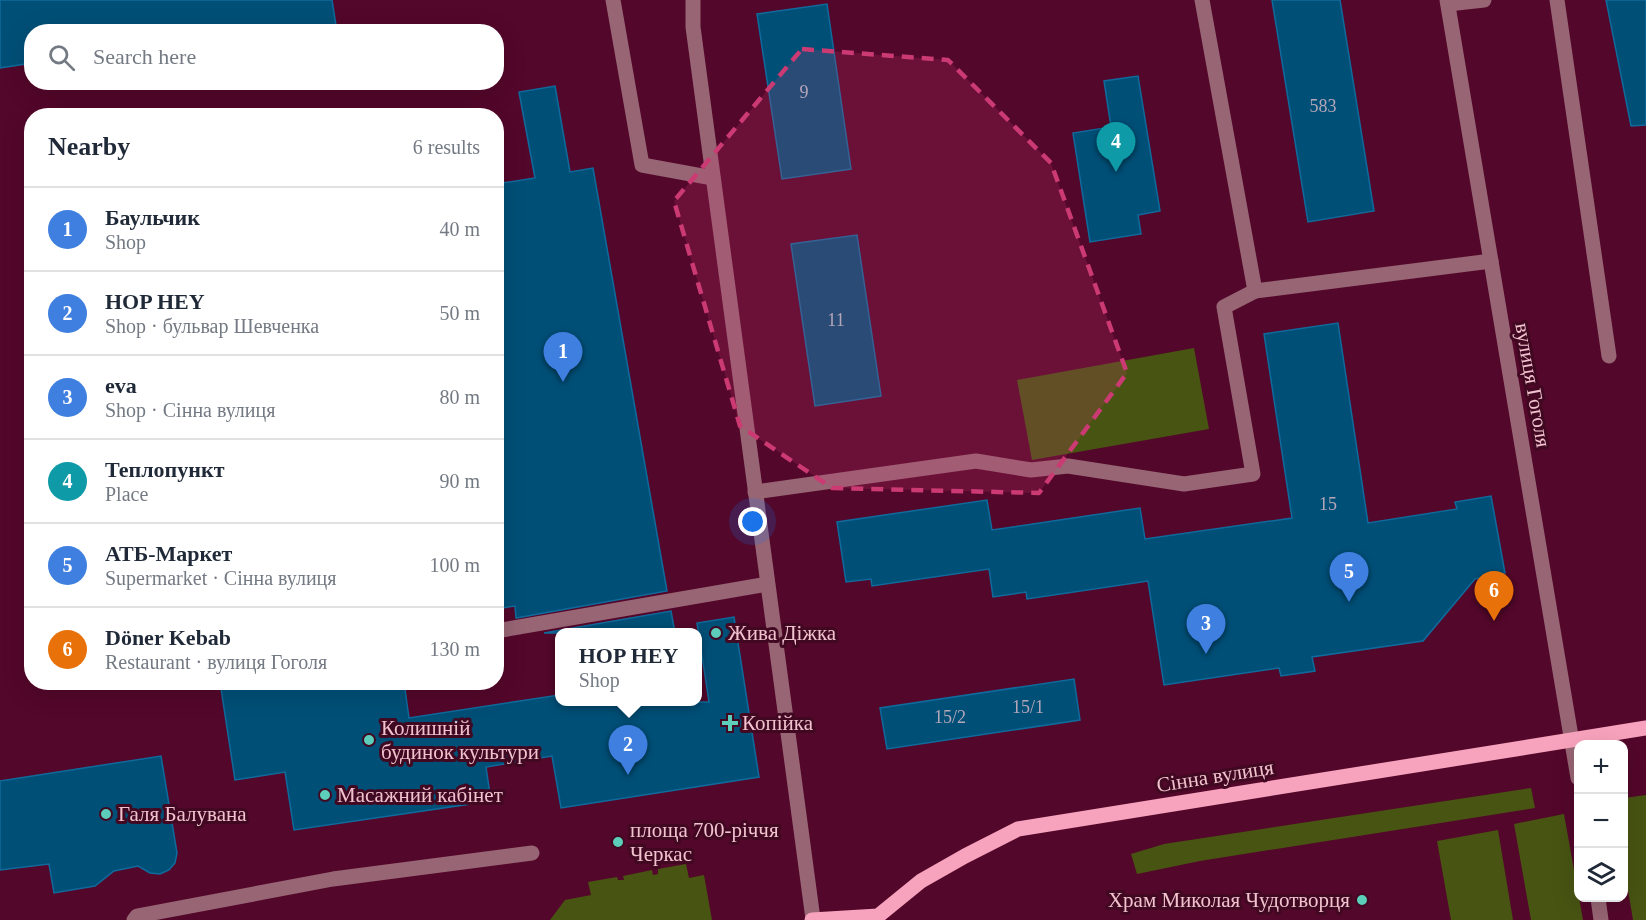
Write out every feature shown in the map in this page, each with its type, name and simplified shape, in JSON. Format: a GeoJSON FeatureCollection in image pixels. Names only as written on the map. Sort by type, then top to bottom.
{"type":"FeatureCollection","features":[{"type":"Feature","properties":{"kind":"main road","name":"Сінна вулиця"},"geometry":{"type":"LineString","coordinates":[[812,920],[877,918],[921,881],[1018,829],[1646,728]]}},
{"type":"Feature","properties":{"kind":"street"},"geometry":{"type":"LineString","coordinates":[[613,0],[642,165],[713,178]]}},
{"type":"Feature","properties":{"kind":"street"},"geometry":{"type":"LineString","coordinates":[[693,0],[693,27],[812,920]]}},
{"type":"Feature","properties":{"kind":"street"},"geometry":{"type":"LineString","coordinates":[[1202,0],[1255,291]]}},
{"type":"Feature","properties":{"kind":"street"},"geometry":{"type":"LineString","coordinates":[[1448,2],[1484,0]]}},
{"type":"Feature","properties":{"kind":"street"},"geometry":{"type":"LineString","coordinates":[[1557,0],[1609,356]]}},
{"type":"Feature","properties":{"kind":"street","name":"вулиця Гоголя"},"geometry":{"type":"LineString","coordinates":[[1448,2],[1574,756]]}},
{"type":"Feature","properties":{"kind":"street"},"geometry":{"type":"LineString","coordinates":[[755,492],[976,461],[1031,470],[1068,466],[1184,484],[1253,474],[1224,307],[1255,291],[1491,261]]}},
{"type":"Feature","properties":{"kind":"street"},"geometry":{"type":"LineString","coordinates":[[504,630],[767,584]]}},
{"type":"Feature","properties":{"kind":"street"},"geometry":{"type":"LineString","coordinates":[[134,920],[137,916],[333,879],[532,853]]}},
{"type":"Feature","properties":{"kind":"street"},"geometry":{"type":"LineString","coordinates":[[1599,902],[1601,920]]}},
{"type":"Feature","properties":{"kind":"highlighted area"},"geometry":{"type":"Polygon","coordinates":[[[802,49],[948,60],[1051,163],[1127,373],[1039,493],[832,488],[740,426],[674,201],[802,49]]]}},
{"type":"Feature","properties":{"kind":"green space"},"geometry":{"type":"Polygon","coordinates":[[[1194,348],[1209,429],[1032,460],[1017,380],[1194,348]]]}},
{"type":"Feature","properties":{"kind":"green space"},"geometry":{"type":"Polygon","coordinates":[[[1531,788],[1535,808],[1200,861],[1137,874],[1131,854],[1164,844],[1531,788]]]}},
{"type":"Feature","properties":{"kind":"green space"},"geometry":{"type":"Polygon","coordinates":[[[1646,795],[1646,920],[1633,920],[1628,891],[1628,797],[1646,795]]]}},
{"type":"Feature","properties":{"kind":"green space"},"geometry":{"type":"Polygon","coordinates":[[[1564,814],[1574,870],[1574,902],[1580,902],[1583,920],[1531,920],[1514,824],[1564,814]]]}},
{"type":"Feature","properties":{"kind":"green space"},"geometry":{"type":"Polygon","coordinates":[[[1498,830],[1513,920],[1451,920],[1437,841],[1498,830]]]}},
{"type":"Feature","properties":{"kind":"green space"},"geometry":{"type":"Polygon","coordinates":[[[686,864],[689,878],[704,875],[712,920],[550,920],[565,900],[591,895],[588,882],[617,877],[618,880],[624,880],[623,876],[652,870],[653,875],[658,874],[658,869],[686,864]]]}},
{"type":"Feature","properties":{"kind":"building"},"geometry":{"type":"Polygon","coordinates":[[[0,0],[332,0],[336,24],[24,24],[24,64],[0,68],[0,0]]]}},
{"type":"Feature","properties":{"kind":"building"},"geometry":{"type":"Polygon","coordinates":[[[1272,0],[1340,0],[1374,211],[1308,222],[1272,0]]]}},
{"type":"Feature","properties":{"kind":"building"},"geometry":{"type":"Polygon","coordinates":[[[1606,0],[1646,0],[1646,125],[1631,126],[1606,0]]]}},
{"type":"Feature","properties":{"kind":"building"},"geometry":{"type":"Polygon","coordinates":[[[827,4],[851,169],[782,179],[757,14],[827,4]]]}},
{"type":"Feature","properties":{"kind":"building"},"geometry":{"type":"Polygon","coordinates":[[[1138,76],[1160,211],[1138,215],[1141,234],[1090,242],[1073,133],[1111,127],[1104,81],[1138,76]]]}},
{"type":"Feature","properties":{"kind":"building"},"geometry":{"type":"Polygon","coordinates":[[[555,86],[570,172],[593,168],[667,591],[516,618],[515,606],[504,608],[504,183],[535,178],[519,92],[555,86]]]}},
{"type":"Feature","properties":{"kind":"building"},"geometry":{"type":"Polygon","coordinates":[[[857,235],[881,396],[815,406],[791,244],[857,235]]]}},
{"type":"Feature","properties":{"kind":"building"},"geometry":{"type":"Polygon","coordinates":[[[1338,323],[1368,523],[1457,509],[1455,502],[1491,496],[1505,573],[1475,579],[1423,641],[1312,657],[1315,671],[1281,676],[1279,668],[1164,685],[1148,581],[1027,599],[1026,592],[993,597],[989,569],[872,586],[871,579],[846,582],[837,522],[987,500],[992,530],[1140,508],[1145,539],[1292,518],[1264,334],[1338,323]]]}},
{"type":"Feature","properties":{"kind":"building"},"geometry":{"type":"Polygon","coordinates":[[[671,611],[674,628],[573,628],[671,611]]]}},
{"type":"Feature","properties":{"kind":"building"},"geometry":{"type":"Polygon","coordinates":[[[734,617],[759,777],[561,808],[552,756],[486,767],[491,801],[294,830],[285,772],[235,780],[221,690],[405,690],[409,718],[555,696],[555,706],[702,706],[702,702],[709,702],[702,656],[702,628],[698,628],[697,623],[734,617]]]}},
{"type":"Feature","properties":{"kind":"building"},"geometry":{"type":"Polygon","coordinates":[[[1074,679],[1080,720],[887,749],[880,708],[1074,679]]]}},
{"type":"Feature","properties":{"kind":"building","name":"Галя Балувана"},"geometry":{"type":"Polygon","coordinates":[[[161,756],[177,853],[175,863],[169,870],[160,874],[150,873],[138,866],[114,871],[95,886],[54,893],[49,864],[0,870],[0,781],[161,756]]]}},
{"type":"Feature","properties":{"kind":"place","name":"Теплопункт"},"geometry":{"type":"Point","coordinates":[1116,172]}},
{"type":"Feature","properties":{"kind":"place","name":"Баульчик"},"geometry":{"type":"Point","coordinates":[563,382]}},
{"type":"Feature","properties":{"kind":"place","name":"АТБ-Маркет"},"geometry":{"type":"Point","coordinates":[1349,602]}},
{"type":"Feature","properties":{"kind":"place","name":"Döner Kebab"},"geometry":{"type":"Point","coordinates":[1494,621]}},
{"type":"Feature","properties":{"kind":"place","name":"Жива Діжка"},"geometry":{"type":"Point","coordinates":[716,633]}},
{"type":"Feature","properties":{"kind":"place","name":"eva"},"geometry":{"type":"Point","coordinates":[1206,654]}},
{"type":"Feature","properties":{"kind":"place","name":"Копійка"},"geometry":{"type":"Point","coordinates":[730,723]}},
{"type":"Feature","properties":{"kind":"place","name":"Колишній будинок культури"},"geometry":{"type":"Point","coordinates":[369,740]}},
{"type":"Feature","properties":{"kind":"place","name":"HOP HEY"},"geometry":{"type":"Point","coordinates":[628,775]}},
{"type":"Feature","properties":{"kind":"place","name":"Масажний кабінет"},"geometry":{"type":"Point","coordinates":[325,795]}},
{"type":"Feature","properties":{"kind":"place","name":"Галя Балувана"},"geometry":{"type":"Point","coordinates":[106,814]}},
{"type":"Feature","properties":{"kind":"place","name":"площа 700-річчя Черкас"},"geometry":{"type":"Point","coordinates":[618,842]}},
{"type":"Feature","properties":{"kind":"place","name":"Храм Миколая Чудотворця"},"geometry":{"type":"Point","coordinates":[1362,900]}}]}
